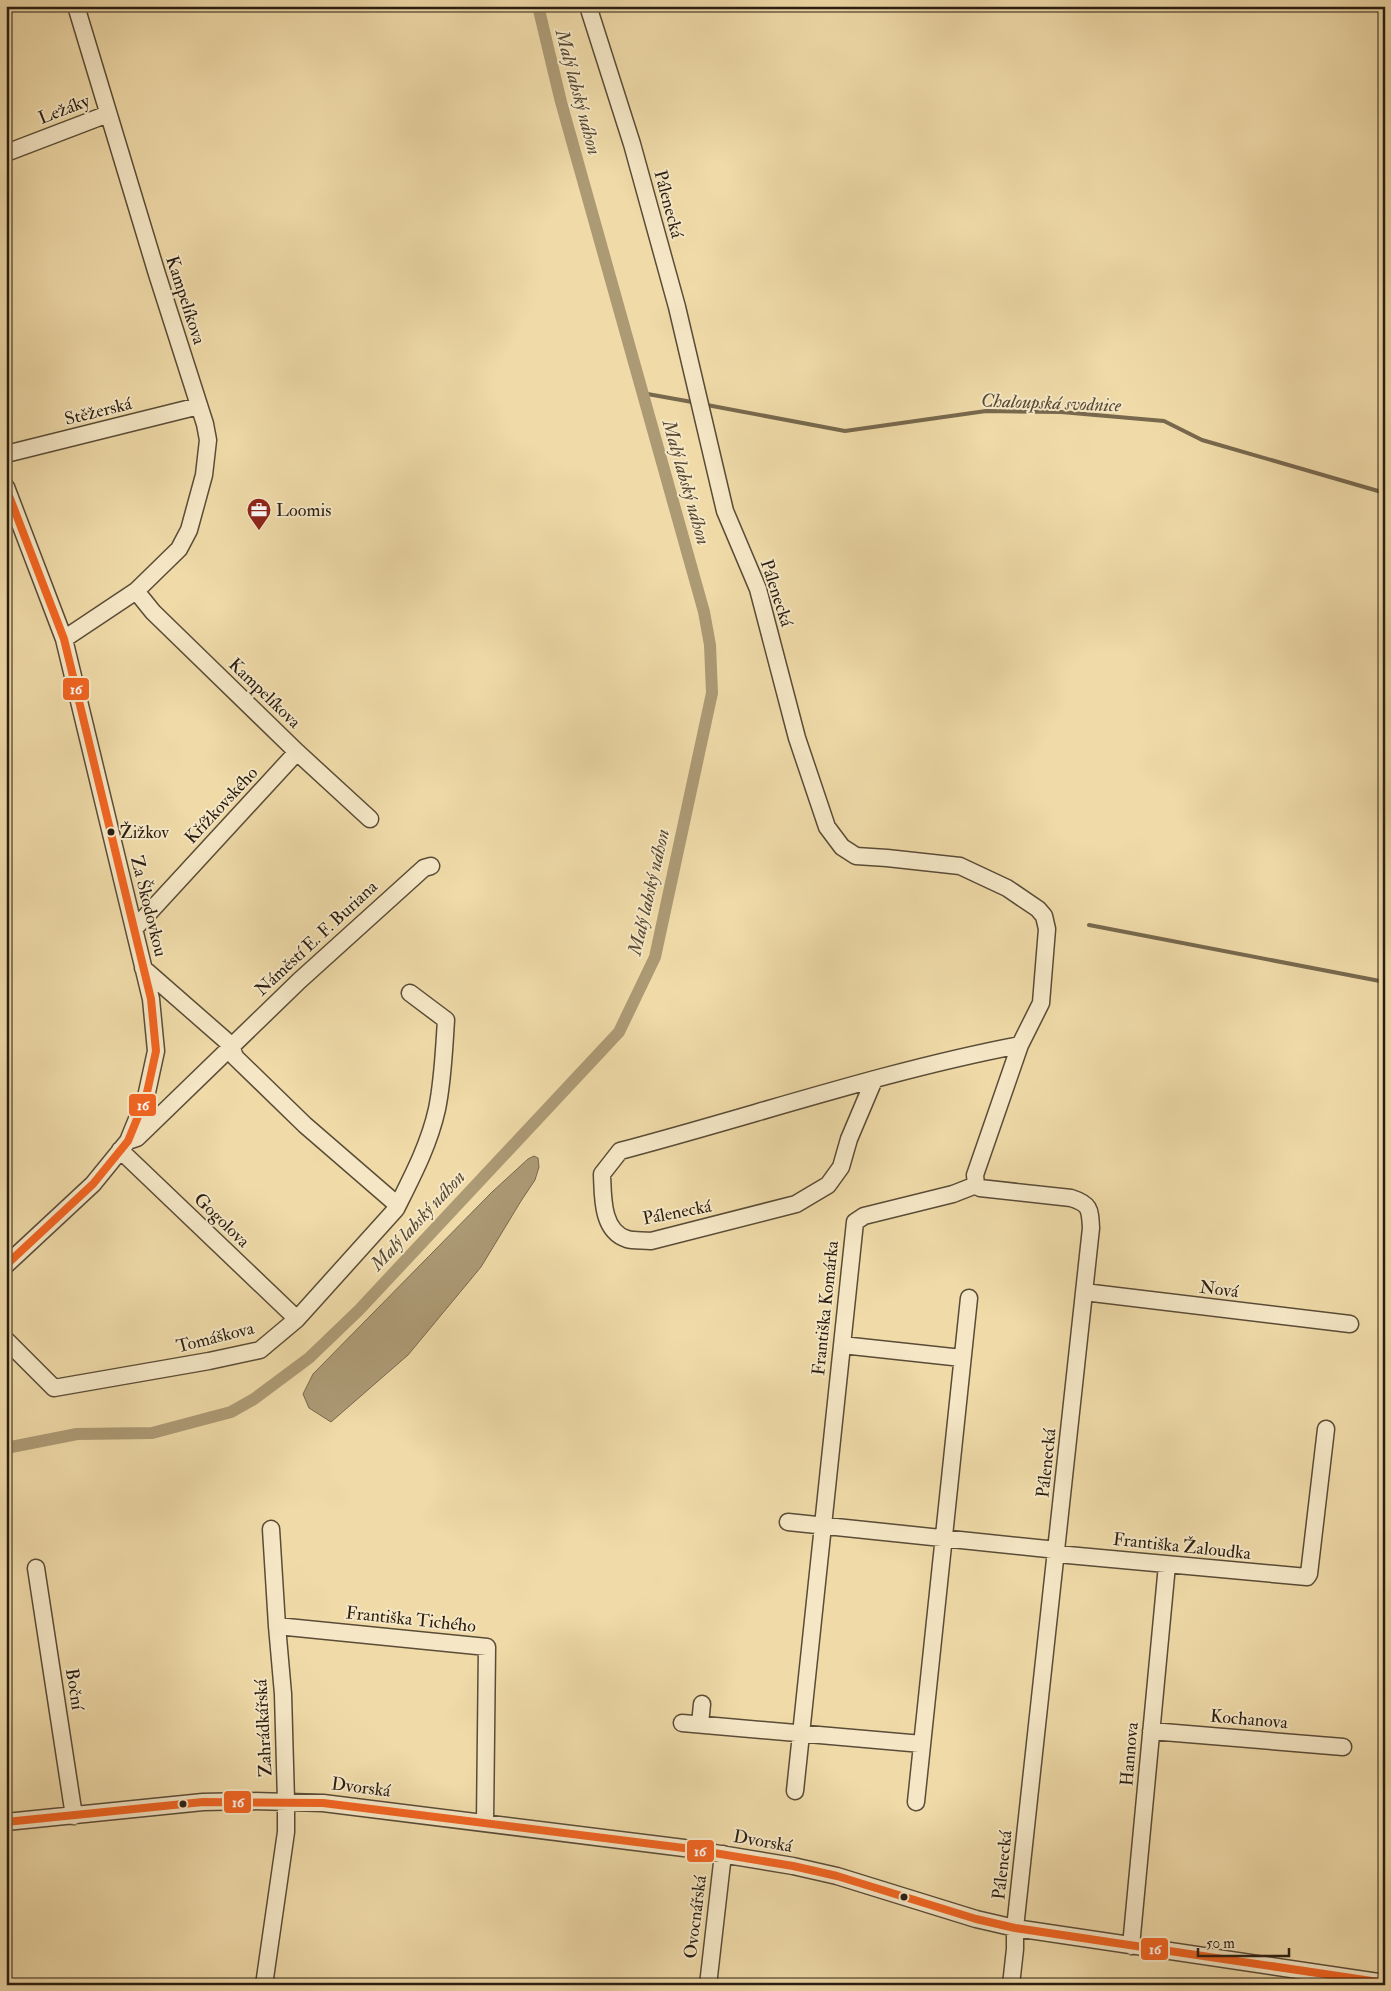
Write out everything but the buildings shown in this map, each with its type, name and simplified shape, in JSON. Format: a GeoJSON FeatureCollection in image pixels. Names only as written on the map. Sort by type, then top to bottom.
{"type":"FeatureCollection","features":[{"type":"Feature","properties":{"kind":"street","name":"Kampelíkova"},"geometry":{"type":"LineString","coordinates":[[64,639],[136,591],[179,549],[189,530],[204,475],[207,454],[205,424],[76,6]]}},
{"type":"Feature","properties":{"kind":"street","name":"Pálenecká"},"geometry":{"type":"LineString","coordinates":[[588,6],[632,144],[677,307],[725,511],[758,589],[797,738],[827,828],[842,847],[856,856],[960,866],[1007,888],[1038,909],[1044,916],[1047,928],[1041,1004],[1020,1045],[975,1175],[976,1185],[980,1188],[1071,1198],[1082,1201],[1089,1208],[1091,1222],[1057,1552],[1015,1928],[1011,1985]]}},
{"type":"Feature","properties":{"kind":"street","name":"Ležáky"},"geometry":{"type":"LineString","coordinates":[[6,153],[108,114]]}},
{"type":"Feature","properties":{"kind":"street","name":"Stěžerská"},"geometry":{"type":"LineString","coordinates":[[6,454],[199,406]]}},
{"type":"Feature","properties":{"kind":"street","name":"Za Škodovkou"},"geometry":{"type":"LineString","coordinates":[[6,487],[64,639],[151,999],[156,1051],[146,1097],[124,1145],[93,1184],[6,1265]]}},
{"type":"Feature","properties":{"kind":"street","name":"Kampelíkova"},"geometry":{"type":"LineString","coordinates":[[136,591],[153,612],[370,819]]}},
{"type":"Feature","properties":{"kind":"street","name":"Křížkovského"},"geometry":{"type":"LineString","coordinates":[[134,929],[298,752]]}},
{"type":"Feature","properties":{"kind":"street","name":"Náměstí E. F. Buriana"},"geometry":{"type":"LineString","coordinates":[[231,1045],[424,868],[431,866]]}},
{"type":"Feature","properties":{"kind":"street"},"geometry":{"type":"LineString","coordinates":[[143,968],[231,1045],[236,1057],[280,1101],[394,1202],[396,1209]]}},
{"type":"Feature","properties":{"kind":"street","name":"Tomáškova"},"geometry":{"type":"LineString","coordinates":[[6,1340],[54,1388],[209,1361],[260,1350],[297,1319],[396,1209],[420,1162],[436,1110],[441,1084],[446,1020],[410,993]]}},
{"type":"Feature","properties":{"kind":"street"},"geometry":{"type":"LineString","coordinates":[[124,1145],[137,1138],[231,1045]]}},
{"type":"Feature","properties":{"kind":"street","name":"Pálenecká"},"geometry":{"type":"LineString","coordinates":[[874,1080],[849,1140],[841,1167],[828,1185],[808,1198],[796,1204],[651,1241],[627,1239],[615,1232],[605,1212],[602,1174],[620,1151],[874,1080],[975,1054],[1020,1045]]}},
{"type":"Feature","properties":{"kind":"street","name":"Gogolova"},"geometry":{"type":"LineString","coordinates":[[124,1145],[297,1319]]}},
{"type":"Feature","properties":{"kind":"street","name":"Františka Komárka"},"geometry":{"type":"LineString","coordinates":[[795,1791],[854,1228],[857,1220],[864,1216],[954,1194],[976,1185]]}},
{"type":"Feature","properties":{"kind":"street","name":"Nová"},"geometry":{"type":"LineString","coordinates":[[1084,1292],[1350,1324]]}},
{"type":"Feature","properties":{"kind":"street"},"geometry":{"type":"LineString","coordinates":[[916,1802],[968,1298]]}},
{"type":"Feature","properties":{"kind":"street"},"geometry":{"type":"LineString","coordinates":[[842,1345],[962,1358]]}},
{"type":"Feature","properties":{"kind":"street","name":"Františka Žaloudka"},"geometry":{"type":"LineString","coordinates":[[1057,1552],[1304,1578],[1310,1574],[1326,1430]]}},
{"type":"Feature","properties":{"kind":"street"},"geometry":{"type":"LineString","coordinates":[[788,1522],[1057,1552]]}},
{"type":"Feature","properties":{"kind":"street","name":"Zahrádkářská"},"geometry":{"type":"LineString","coordinates":[[264,1985],[286,1832],[283,1694],[271,1529]]}},
{"type":"Feature","properties":{"kind":"street","name":"Hannova"},"geometry":{"type":"LineString","coordinates":[[1131,1946],[1167,1565]]}},
{"type":"Feature","properties":{"kind":"street","name":"Boční"},"geometry":{"type":"LineString","coordinates":[[36,1568],[74,1816]]}},
{"type":"Feature","properties":{"kind":"street","name":"Františka Tichého"},"geometry":{"type":"LineString","coordinates":[[277,1626],[487,1648],[485,1822]]}},
{"type":"Feature","properties":{"kind":"street"},"geometry":{"type":"LineString","coordinates":[[700,1724],[702,1704]]}},
{"type":"Feature","properties":{"kind":"street"},"geometry":{"type":"LineString","coordinates":[[682,1722],[922,1744]]}},
{"type":"Feature","properties":{"kind":"street","name":"Kochanova"},"geometry":{"type":"LineString","coordinates":[[1151,1731],[1344,1747]]}},
{"type":"Feature","properties":{"kind":"street","name":"Dvorská"},"geometry":{"type":"LineString","coordinates":[[6,1822],[203,1802],[323,1803],[485,1822],[723,1854],[837,1876],[976,1919],[1015,1928],[1131,1946],[1318,1979],[1385,1983]]}},
{"type":"Feature","properties":{"kind":"street","name":"Ovocnářská"},"geometry":{"type":"LineString","coordinates":[[708,1985],[723,1854]]}},
{"type":"Feature","properties":{"kind":"shaded area"},"geometry":{"type":"Polygon","coordinates":[[[534,1156],[538,1158],[539,1167],[535,1180],[481,1267],[408,1355],[331,1422],[309,1408],[303,1394],[313,1374],[492,1192],[528,1159],[534,1156]]]}},
{"type":"Feature","properties":{"kind":"waterway","name":"Malý labský náhon"},"geometry":{"type":"LineString","coordinates":[[6,1448],[77,1434],[152,1433],[231,1412],[254,1399],[309,1358],[359,1310],[619,1032],[655,957],[712,693],[710,645],[704,612],[561,102],[538,6]]}},
{"type":"Feature","properties":{"kind":"waterway","name":"Chaloupská svodnice"},"geometry":{"type":"LineString","coordinates":[[642,393],[692,402]]}},
{"type":"Feature","properties":{"kind":"waterway","name":"Chaloupská svodnice"},"geometry":{"type":"LineString","coordinates":[[707,405],[845,431],[986,411],[1061,412],[1164,421],[1202,440],[1385,493]]}},
{"type":"Feature","properties":{"kind":"waterway"},"geometry":{"type":"LineString","coordinates":[[1089,925],[1385,982]]}},
{"type":"Feature","properties":{"kind":"transit line","name":"16"},"geometry":{"type":"LineString","coordinates":[[6,488],[64,639],[151,999],[156,1051],[146,1097],[128,1141],[93,1184],[6,1265]]}},
{"type":"Feature","properties":{"kind":"transit line","name":"16"},"geometry":{"type":"LineString","coordinates":[[6,1822],[203,1802],[323,1803],[684,1848],[793,1866],[837,1876],[976,1919],[1015,1928],[1385,1983]]}},
{"type":"Feature","properties":{"kind":"place","name":"Loomis"},"geometry":{"type":"Point","coordinates":[259,531]}},
{"type":"Feature","properties":{"kind":"place","name":"Žižkov"},"geometry":{"type":"Point","coordinates":[111,832]}}]}
